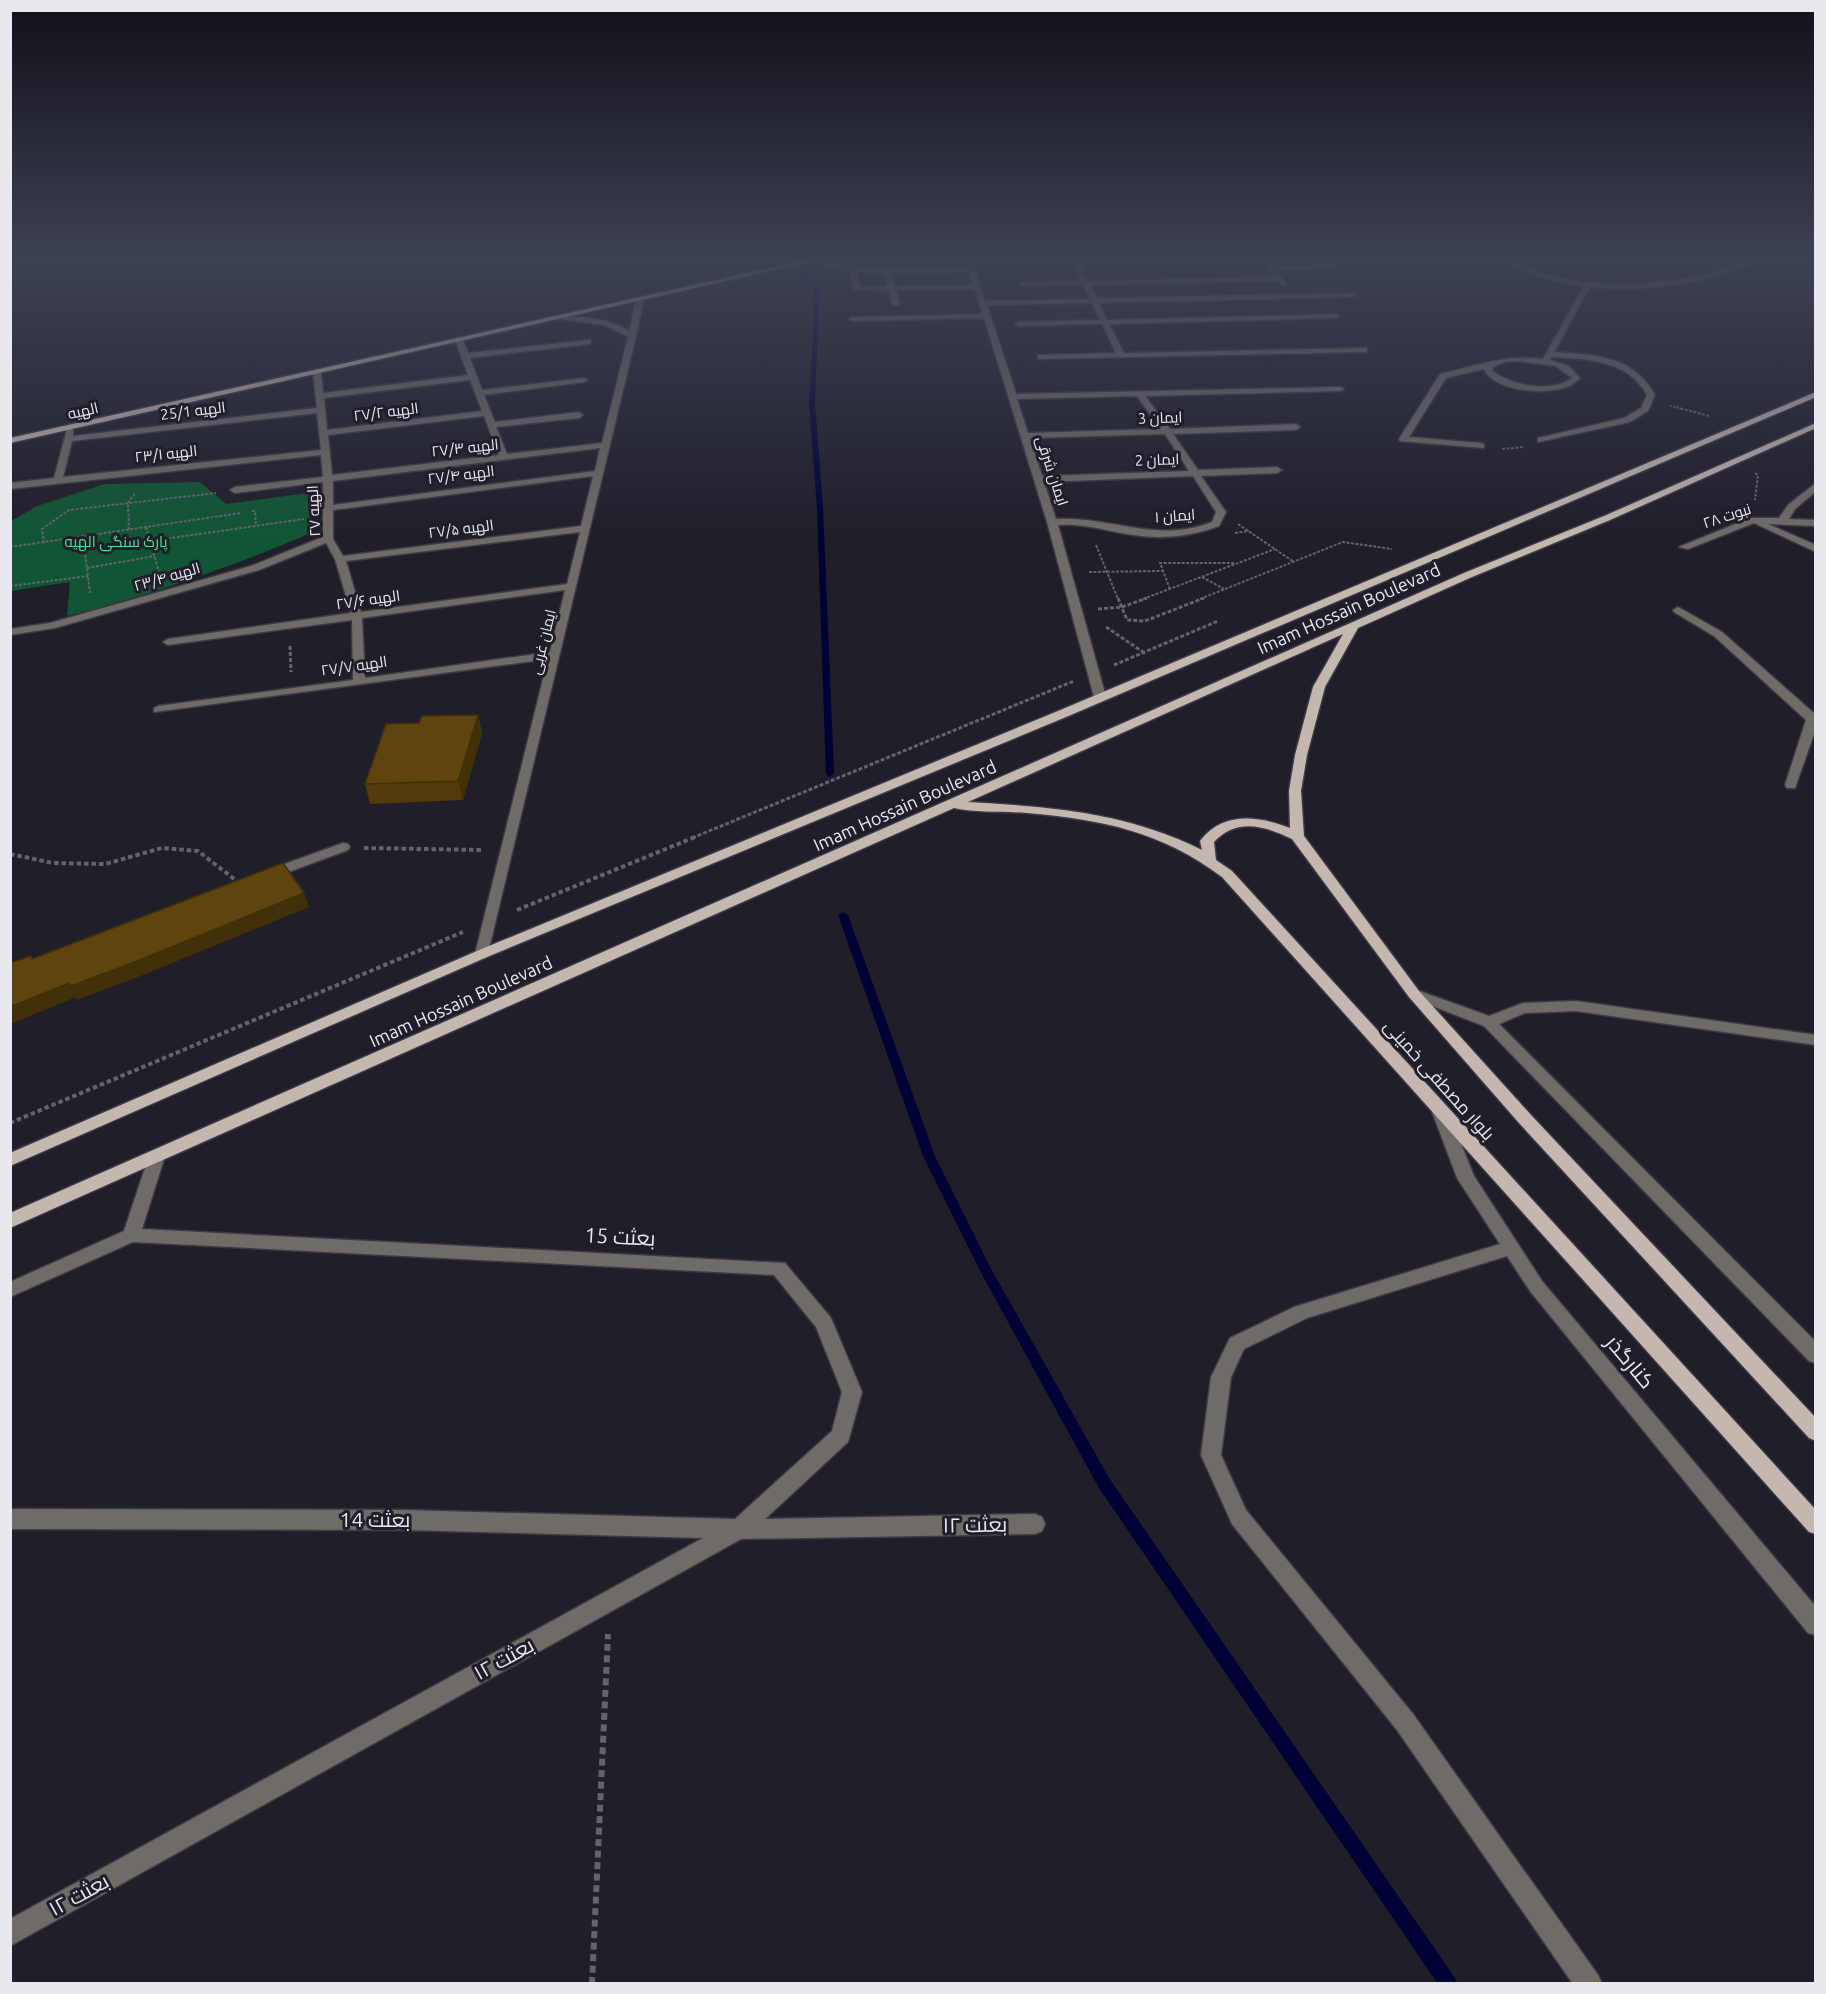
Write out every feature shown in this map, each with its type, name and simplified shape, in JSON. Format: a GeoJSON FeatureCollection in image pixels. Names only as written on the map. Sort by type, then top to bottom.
{"type":"FeatureCollection","features":[{"type":"Feature","properties":{"kind":"main road","name":"الهیه"},"geometry":{"type":"LineString","coordinates":[[10,441],[414,350]]}},
{"type":"Feature","properties":{"kind":"main road","name":"Imam Hossain Boulevard"},"geometry":{"type":"LineString","coordinates":[[10,1160],[482,954],[1100,697],[1815,394]]}},
{"type":"Feature","properties":{"kind":"main road","name":"Imam Hossain Boulevard"},"geometry":{"type":"LineString","coordinates":[[10,1221],[1815,425]]}},
{"type":"Feature","properties":{"kind":"main road"},"geometry":{"type":"LineString","coordinates":[[1210,859],[1207,841],[1225,825],[1260,824],[1280,828],[1297,836],[1295,792],[1301,755],[1319,687],[1353,627]]}},
{"type":"Feature","properties":{"kind":"main road","name":"بلوار مصطفی خمینی"},"geometry":{"type":"LineString","coordinates":[[954,804],[1036,810],[1118,822],[1157,834],[1210,859],[1227,874],[1815,1525]]}},
{"type":"Feature","properties":{"kind":"main road","name":"بلوار مصطفی خمینی"},"geometry":{"type":"LineString","coordinates":[[1297,836],[1414,994],[1525,1119],[1815,1432]]}},
{"type":"Feature","properties":{"kind":"street"},"geometry":{"type":"LineString","coordinates":[[463,350],[504,458]]}},
{"type":"Feature","properties":{"kind":"street"},"geometry":{"type":"LineString","coordinates":[[465,356],[517,350]]}},
{"type":"Feature","properties":{"kind":"street","name":"ایمان غربی"},"geometry":{"type":"LineString","coordinates":[[482,954],[629,350]]}},
{"type":"Feature","properties":{"kind":"street","name":"ایمان شرقی"},"geometry":{"type":"LineString","coordinates":[[998,350],[1052,522],[1100,697]]}},
{"type":"Feature","properties":{"kind":"street"},"geometry":{"type":"LineString","coordinates":[[1119,350],[1121,355]]}},
{"type":"Feature","properties":{"kind":"street"},"geometry":{"type":"LineString","coordinates":[[1041,357],[1361,350]]}},
{"type":"Feature","properties":{"kind":"street"},"geometry":{"type":"LineString","coordinates":[[1547,358],[1551,350]]}},
{"type":"Feature","properties":{"kind":"street"},"geometry":{"type":"LineString","coordinates":[[1489,366],[1488,371],[1491,375],[1512,384],[1527,387],[1555,388],[1573,382],[1576,378],[1568,369],[1547,358]]}},
{"type":"Feature","properties":{"kind":"street"},"geometry":{"type":"LineString","coordinates":[[1481,446],[1404,439],[1443,376],[1489,366],[1504,360],[1600,359],[1617,364],[1643,383],[1651,395],[1645,409],[1627,420],[1542,440]]}},
{"type":"Feature","properties":{"kind":"street","name":"الهیه ۲۷"},"geometry":{"type":"LineString","coordinates":[[317,372],[328,477],[328,539],[339,559],[357,616],[359,681]]}},
{"type":"Feature","properties":{"kind":"street"},"geometry":{"type":"LineString","coordinates":[[320,396],[474,377]]}},
{"type":"Feature","properties":{"kind":"street"},"geometry":{"type":"LineString","coordinates":[[480,393],[584,380]]}},
{"type":"Feature","properties":{"kind":"street"},"geometry":{"type":"LineString","coordinates":[[1012,397],[1340,388]]}},
{"type":"Feature","properties":{"kind":"street","name":"ایمان ۱"},"geometry":{"type":"LineString","coordinates":[[1052,522],[1072,520],[1140,533],[1176,534],[1202,530],[1216,524],[1221,512],[1168,432],[1139,394]]}},
{"type":"Feature","properties":{"kind":"street","name":"الهیه 25/1"},"geometry":{"type":"LineString","coordinates":[[68,439],[321,410]]}},
{"type":"Feature","properties":{"kind":"street","name":"الهیه ۲۷/۲"},"geometry":{"type":"LineString","coordinates":[[323,433],[488,413]]}},
{"type":"Feature","properties":{"kind":"street"},"geometry":{"type":"LineString","coordinates":[[492,425],[579,415]]}},
{"type":"Feature","properties":{"kind":"street","name":"ایمان 3"},"geometry":{"type":"LineString","coordinates":[[1025,436],[1296,427]]}},
{"type":"Feature","properties":{"kind":"street"},"geometry":{"type":"LineString","coordinates":[[58,481],[70,428]]}},
{"type":"Feature","properties":{"kind":"street","name":"الهیه ۲۷/۳"},"geometry":{"type":"LineString","coordinates":[[235,490],[606,445]]}},
{"type":"Feature","properties":{"kind":"street","name":"الهیه ۲۳/۱"},"geometry":{"type":"LineString","coordinates":[[10,486],[325,452]]}},
{"type":"Feature","properties":{"kind":"street","name":"ایمان 2"},"geometry":{"type":"LineString","coordinates":[[1039,479],[1277,470]]}},
{"type":"Feature","properties":{"kind":"street","name":"الهیه ۲۷/۴"},"geometry":{"type":"LineString","coordinates":[[328,508],[598,473]]}},
{"type":"Feature","properties":{"kind":"street"},"geometry":{"type":"LineString","coordinates":[[1782,522],[1791,507],[1815,486]]}},
{"type":"Feature","properties":{"kind":"street"},"geometry":{"type":"LineString","coordinates":[[1753,520],[1815,549]]}},
{"type":"Feature","properties":{"kind":"street","name":"نبوت ۲۸"},"geometry":{"type":"LineString","coordinates":[[1684,547],[1753,520],[1815,524]]}},
{"type":"Feature","properties":{"kind":"street","name":"الهیه ۲۷/۵"},"geometry":{"type":"LineString","coordinates":[[339,559],[585,528]]}},
{"type":"Feature","properties":{"kind":"street","name":"الهیه ۲۳/۴"},"geometry":{"type":"LineString","coordinates":[[10,632],[51,627],[255,568],[328,539]]}},
{"type":"Feature","properties":{"kind":"street","name":"الهیه ۲۷/۶"},"geometry":{"type":"LineString","coordinates":[[168,642],[572,586]]}},
{"type":"Feature","properties":{"kind":"street"},"geometry":{"type":"LineString","coordinates":[[1678,610],[1718,634],[1770,678],[1814,721],[1791,785]]}},
{"type":"Feature","properties":{"kind":"street","name":"الهیه ۲۷/۷"},"geometry":{"type":"LineString","coordinates":[[158,710],[555,655]]}},
{"type":"Feature","properties":{"kind":"street"},"geometry":{"type":"LineString","coordinates":[[241,885],[343,847]]}},
{"type":"Feature","properties":{"kind":"street"},"geometry":{"type":"LineString","coordinates":[[1414,994],[1489,1022],[1815,1355]]}},
{"type":"Feature","properties":{"kind":"street"},"geometry":{"type":"LineString","coordinates":[[1489,1022],[1523,1008],[1576,1006],[1815,1040]]}},
{"type":"Feature","properties":{"kind":"street","name":"کنارگذر"},"geometry":{"type":"LineString","coordinates":[[1439,1109],[1466,1178],[1536,1286],[1815,1625]]}},
{"type":"Feature","properties":{"kind":"street"},"geometry":{"type":"LineString","coordinates":[[10,1290],[131,1234],[157,1156]]}},
{"type":"Feature","properties":{"kind":"street","name":"بعثت 15"},"geometry":{"type":"LineString","coordinates":[[131,1234],[779,1268],[824,1323],[852,1392],[841,1436],[739,1529]]}},
{"type":"Feature","properties":{"kind":"street"},"geometry":{"type":"LineString","coordinates":[[1511,1248],[1301,1312],[1237,1344],[1221,1377],[1211,1455],[1239,1517],[1405,1722],[1589,1983]]}},
{"type":"Feature","properties":{"kind":"street","name":"بعثت 14"},"geometry":{"type":"LineString","coordinates":[[10,1519],[404,1520],[739,1529]]}},
{"type":"Feature","properties":{"kind":"street","name":"بعثت ۱۲"},"geometry":{"type":"LineString","coordinates":[[10,1933],[739,1529],[1035,1524]]}},
{"type":"Feature","properties":{"kind":"path"},"geometry":{"type":"LineString","coordinates":[[1649,400],[1710,416],[1700,421]]}},
{"type":"Feature","properties":{"kind":"path"},"geometry":{"type":"LineString","coordinates":[[1481,446],[1504,449],[1525,446],[1542,440]]}},
{"type":"Feature","properties":{"kind":"path"},"geometry":{"type":"LineString","coordinates":[[1750,469],[1758,475],[1753,520]]}},
{"type":"Feature","properties":{"kind":"path"},"geometry":{"type":"LineString","coordinates":[[129,530],[128,503],[140,487],[139,472]]}},
{"type":"Feature","properties":{"kind":"path"},"geometry":{"type":"LineString","coordinates":[[44,543],[42,528],[69,510],[235,490]]}},
{"type":"Feature","properties":{"kind":"path"},"geometry":{"type":"LineString","coordinates":[[10,548],[255,511],[256,526]]}},
{"type":"Feature","properties":{"kind":"path"},"geometry":{"type":"LineString","coordinates":[[1221,512],[1294,562]]}},
{"type":"Feature","properties":{"kind":"path"},"geometry":{"type":"LineString","coordinates":[[150,541],[304,519]]}},
{"type":"Feature","properties":{"kind":"path"},"geometry":{"type":"LineString","coordinates":[[146,527],[166,594]]}},
{"type":"Feature","properties":{"kind":"path"},"geometry":{"type":"LineString","coordinates":[[1227,534],[1249,531]]}},
{"type":"Feature","properties":{"kind":"path"},"geometry":{"type":"LineString","coordinates":[[83,537],[92,615]]}},
{"type":"Feature","properties":{"kind":"path"},"geometry":{"type":"LineString","coordinates":[[1094,539],[1127,620],[1145,621],[1343,542],[1392,549]]}},
{"type":"Feature","properties":{"kind":"path"},"geometry":{"type":"LineString","coordinates":[[1382,553],[1400,545]]}},
{"type":"Feature","properties":{"kind":"path"},"geometry":{"type":"LineString","coordinates":[[1077,611],[1122,607],[1275,549]]}},
{"type":"Feature","properties":{"kind":"path"},"geometry":{"type":"LineString","coordinates":[[87,568],[154,556]]}},
{"type":"Feature","properties":{"kind":"path"},"geometry":{"type":"LineString","coordinates":[[1084,563],[1091,582]]}},
{"type":"Feature","properties":{"kind":"path"},"geometry":{"type":"LineString","coordinates":[[1170,589],[1160,563],[1237,563]]}},
{"type":"Feature","properties":{"kind":"path"},"geometry":{"type":"LineString","coordinates":[[1088,572],[1163,571]]}},
{"type":"Feature","properties":{"kind":"path"},"geometry":{"type":"LineString","coordinates":[[10,586],[88,576]]}},
{"type":"Feature","properties":{"kind":"path"},"geometry":{"type":"LineString","coordinates":[[1201,577],[1225,590]]}},
{"type":"Feature","properties":{"kind":"path"},"geometry":{"type":"LineString","coordinates":[[1097,600],[1107,628],[1143,652]]}},
{"type":"Feature","properties":{"kind":"path"},"geometry":{"type":"LineString","coordinates":[[10,1123],[490,921],[1219,621]]}},
{"type":"Feature","properties":{"kind":"path"},"geometry":{"type":"LineString","coordinates":[[289,626],[292,690]]}},
{"type":"Feature","properties":{"kind":"path"},"geometry":{"type":"LineString","coordinates":[[343,847],[507,851]]}},
{"type":"Feature","properties":{"kind":"path"},"geometry":{"type":"LineString","coordinates":[[10,854],[52,863],[105,864],[162,848],[198,851],[241,885]]}},
{"type":"Feature","properties":{"kind":"path"},"geometry":{"type":"LineString","coordinates":[[592,1983],[610,1600]]}},
{"type":"Feature","properties":{"kind":"green space","name":"پارک سنگی الهیه"},"geometry":{"type":"Polygon","coordinates":[[[200,482],[226,504],[308,493],[313,532],[192,579],[67,616],[70,582],[11,591],[11,521],[37,506],[105,484],[200,482]]]}},
{"type":"Feature","properties":{"kind":"building"},"geometry":{"type":"Polygon","coordinates":[[[478,715],[458,781],[365,784],[386,724],[419,723],[422,716],[478,715]]]}},
{"type":"Feature","properties":{"kind":"building"},"geometry":{"type":"Polygon","coordinates":[[[283,863],[304,893],[132,963],[71,986],[69,983],[10,1007],[10,963],[31,956],[32,959],[283,863]]]}},
{"type":"Feature","properties":{"kind":"waterway"},"geometry":{"type":"LineString","coordinates":[[815,350],[812,403],[820,508],[830,774]]}},
{"type":"Feature","properties":{"kind":"waterway"},"geometry":{"type":"LineString","coordinates":[[843,915],[929,1156],[984,1267],[1104,1483],[1449,1984]]}}]}
